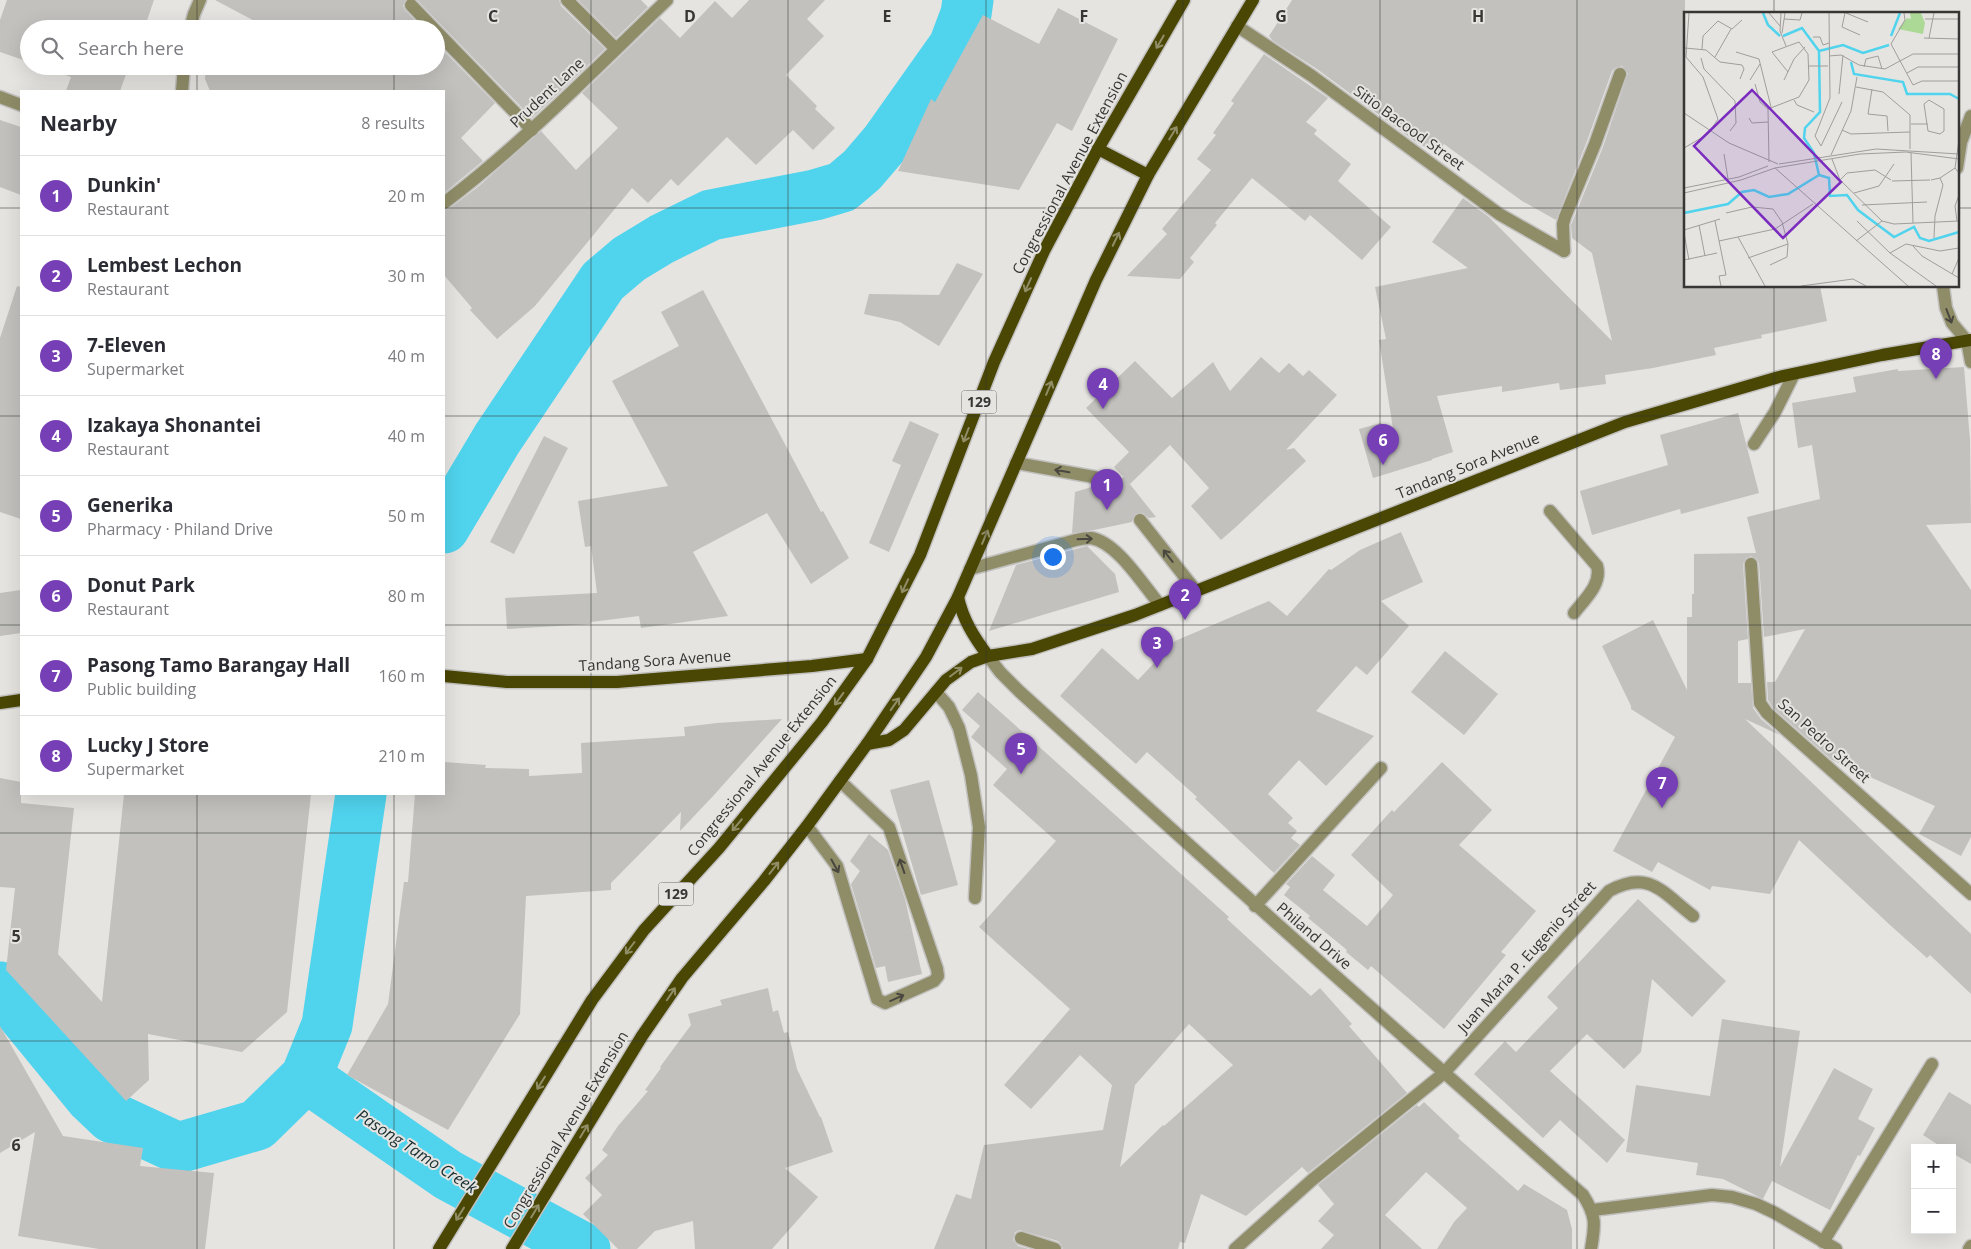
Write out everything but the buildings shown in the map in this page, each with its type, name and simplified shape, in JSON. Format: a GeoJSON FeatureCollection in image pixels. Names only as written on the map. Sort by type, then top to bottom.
{"type":"FeatureCollection","features":[{"type":"Feature","properties":{"kind":"main road","name":"Congressional Avenue Extension"},"geometry":{"type":"LineString","coordinates":[[439,1249],[592,1000],[638,938],[718,848],[822,722],[867,659],[920,554],[994,362],[1040,260],[1098,149],[1184,0]]}},
{"type":"Feature","properties":{"kind":"main road","name":"Congressional Avenue Extension"},"geometry":{"type":"LineString","coordinates":[[512,1249],[642,1036],[682,978],[764,881],[807,826],[867,744],[926,657],[958,598],[1096,280],[1148,175],[1253,0]]}},
{"type":"Feature","properties":{"kind":"main road"},"geometry":{"type":"LineString","coordinates":[[1098,149],[1148,175]]}},
{"type":"Feature","properties":{"kind":"main road","name":"Tandang Sora Avenue"},"geometry":{"type":"LineString","coordinates":[[867,744],[889,740],[898,735],[946,680],[958,670],[988,656],[1032,649],[1160,605],[1625,422],[1699,399],[1794,374],[1882,355],[1969,340]]}},
{"type":"Feature","properties":{"kind":"main road"},"geometry":{"type":"LineString","coordinates":[[958,598],[966,623],[988,656]]}},
{"type":"Feature","properties":{"kind":"main road","name":"Tandang Sora Avenue"},"geometry":{"type":"LineString","coordinates":[[445,676],[507,682],[617,682],[812,666],[867,659]]}},
{"type":"Feature","properties":{"kind":"main road"},"geometry":{"type":"LineString","coordinates":[[0,703],[20,700]]}},
{"type":"Feature","properties":{"kind":"street"},"geometry":{"type":"LineString","coordinates":[[192,20],[200,0]]}},
{"type":"Feature","properties":{"kind":"street"},"geometry":{"type":"LineString","coordinates":[[567,0],[616,49]]}},
{"type":"Feature","properties":{"kind":"street","name":"Prudent Lane"},"geometry":{"type":"LineString","coordinates":[[445,202],[478,177],[532,130],[667,0]]}},
{"type":"Feature","properties":{"kind":"street"},"geometry":{"type":"LineString","coordinates":[[411,5],[425,20]]}},
{"type":"Feature","properties":{"kind":"street","name":"Sitio Bacood Street"},"geometry":{"type":"LineString","coordinates":[[1237,26],[1312,76],[1498,214],[1564,250],[1564,217],[1595,144],[1620,74]]}},
{"type":"Feature","properties":{"kind":"street"},"geometry":{"type":"LineString","coordinates":[[445,40],[532,130]]}},
{"type":"Feature","properties":{"kind":"street"},"geometry":{"type":"LineString","coordinates":[[182,90],[183,75]]}},
{"type":"Feature","properties":{"kind":"street"},"geometry":{"type":"LineString","coordinates":[[0,98],[20,105]]}},
{"type":"Feature","properties":{"kind":"street"},"geometry":{"type":"LineString","coordinates":[[1958,162],[1961,142],[1971,116]]}},
{"type":"Feature","properties":{"kind":"street"},"geometry":{"type":"LineString","coordinates":[[1943,288],[1946,308],[1952,323],[1969,340],[1971,362]]}},
{"type":"Feature","properties":{"kind":"street"},"geometry":{"type":"LineString","coordinates":[[1754,444],[1775,412],[1794,374]]}},
{"type":"Feature","properties":{"kind":"street"},"geometry":{"type":"LineString","coordinates":[[1016,463],[1094,476],[1108,482]]}},
{"type":"Feature","properties":{"kind":"street"},"geometry":{"type":"LineString","coordinates":[[1550,511],[1596,566],[1599,575],[1596,584],[1574,613]]}},
{"type":"Feature","properties":{"kind":"street"},"geometry":{"type":"LineString","coordinates":[[1140,520],[1196,591]]}},
{"type":"Feature","properties":{"kind":"street"},"geometry":{"type":"LineString","coordinates":[[970,569],[1076,540],[1090,538],[1104,542],[1115,551],[1160,605]]}},
{"type":"Feature","properties":{"kind":"street","name":"San Pedro Street"},"geometry":{"type":"LineString","coordinates":[[1751,564],[1760,702],[1767,713],[1971,894]]}},
{"type":"Feature","properties":{"kind":"street","name":"Philand Drive"},"geometry":{"type":"LineString","coordinates":[[988,656],[1019,692],[1255,906],[1583,1196],[1593,1210]]}},
{"type":"Feature","properties":{"kind":"street"},"geometry":{"type":"LineString","coordinates":[[936,692],[949,707],[959,728],[971,774],[979,827],[975,898]]}},
{"type":"Feature","properties":{"kind":"street"},"geometry":{"type":"LineString","coordinates":[[1255,906],[1381,768]]}},
{"type":"Feature","properties":{"kind":"street"},"geometry":{"type":"LineString","coordinates":[[807,826],[837,866],[877,999],[885,1003],[934,981],[938,976],[937,969],[889,827],[840,781]]}},
{"type":"Feature","properties":{"kind":"street","name":"Juan Maria P. Eugenio Street"},"geometry":{"type":"LineString","coordinates":[[1235,1249],[1312,1180],[1444,1073],[1608,891],[1623,883],[1638,881],[1650,883],[1694,916]]}},
{"type":"Feature","properties":{"kind":"street"},"geometry":{"type":"LineString","coordinates":[[1823,1242],[1932,1064]]}},
{"type":"Feature","properties":{"kind":"street"},"geometry":{"type":"LineString","coordinates":[[1591,1249],[1596,1224],[1593,1210],[1712,1195],[1732,1197],[1756,1204],[1776,1213],[1836,1249]]}},
{"type":"Feature","properties":{"kind":"street"},"geometry":{"type":"LineString","coordinates":[[1021,1238],[1055,1249]]}},
{"type":"Feature","properties":{"kind":"waterway"},"geometry":{"type":"LineString","coordinates":[[445,526],[497,439],[603,281],[629,259],[662,239],[711,215],[815,195],[842,187],[862,170],[886,142],[954,46],[966,14],[968,0]]}},
{"type":"Feature","properties":{"kind":"waterway"},"geometry":{"type":"LineString","coordinates":[[0,987],[91,1098],[111,1117],[178,1148],[257,1125],[306,1077],[327,1025],[361,795]]}},
{"type":"Feature","properties":{"kind":"waterway","name":"Pasong Tamo Creek"},"geometry":{"type":"LineString","coordinates":[[306,1077],[448,1175],[585,1249]]}},
{"type":"Feature","properties":{"kind":"tunnel"},"geometry":{"type":"LineString","coordinates":[[1108,482],[1140,520]]}},
{"type":"Feature","properties":{"kind":"place","name":"Lucky J Store"},"geometry":{"type":"Point","coordinates":[1936,379]}},
{"type":"Feature","properties":{"kind":"place","name":"Izakaya Shonantei"},"geometry":{"type":"Point","coordinates":[1103,409]}},
{"type":"Feature","properties":{"kind":"place","name":"Donut Park"},"geometry":{"type":"Point","coordinates":[1383,465]}},
{"type":"Feature","properties":{"kind":"place","name":"Dunkin'"},"geometry":{"type":"Point","coordinates":[1107,510]}},
{"type":"Feature","properties":{"kind":"place","name":"Lembest Lechon"},"geometry":{"type":"Point","coordinates":[1185,620]}},
{"type":"Feature","properties":{"kind":"place","name":"7-Eleven"},"geometry":{"type":"Point","coordinates":[1157,668]}},
{"type":"Feature","properties":{"kind":"place","name":"Generika"},"geometry":{"type":"Point","coordinates":[1021,774]}},
{"type":"Feature","properties":{"kind":"place","name":"Pasong Tamo Barangay Hall"},"geometry":{"type":"Point","coordinates":[1662,808]}}]}
